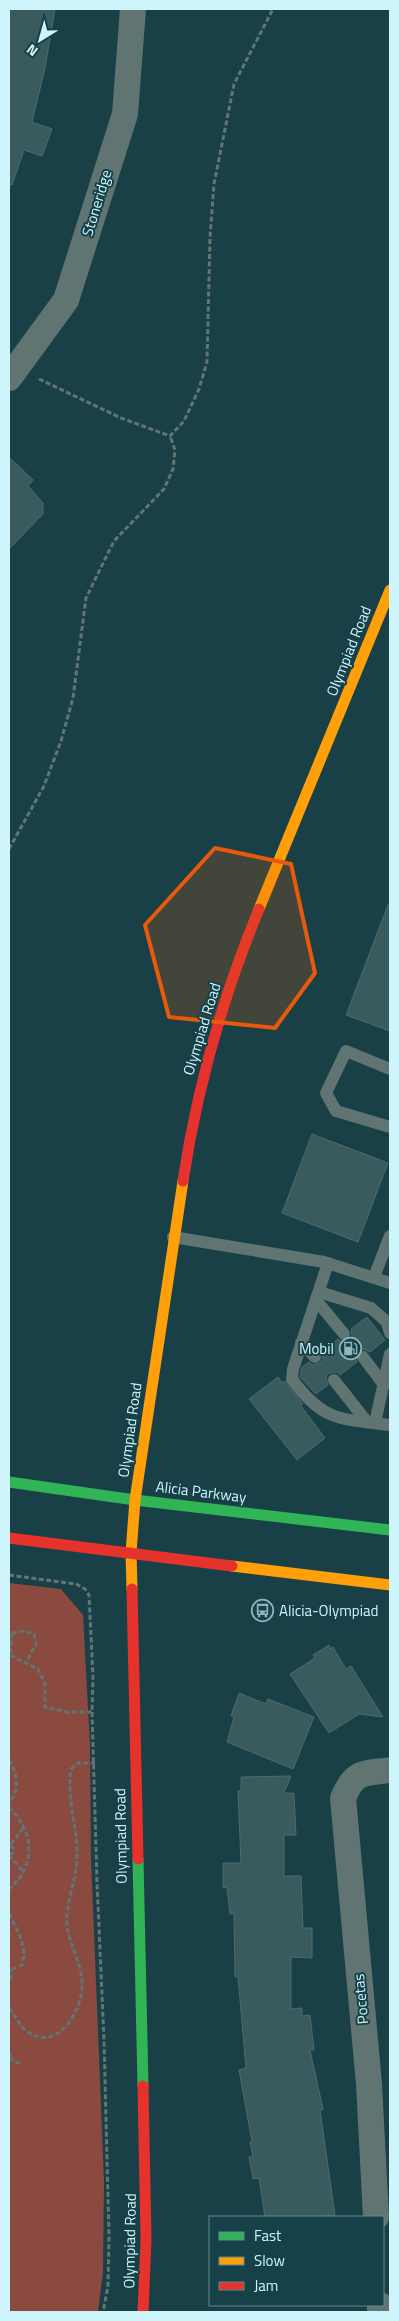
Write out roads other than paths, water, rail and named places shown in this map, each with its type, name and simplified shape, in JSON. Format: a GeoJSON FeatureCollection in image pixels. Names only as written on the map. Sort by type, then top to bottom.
{"type":"FeatureCollection","features":[{"type":"Feature","properties":{"kind":"main road","name":"Olympiad Road"},"geometry":{"type":"LineString","coordinates":[[143,2312],[146,2240],[131,1553],[135,1500],[191,1126],[207,1062],[245,942],[390,590]]}},
{"type":"Feature","properties":{"kind":"main road","name":"Alicia Parkway"},"geometry":{"type":"LineString","coordinates":[[9,1482],[135,1500],[390,1530]]}},
{"type":"Feature","properties":{"kind":"main road"},"geometry":{"type":"LineString","coordinates":[[9,1538],[390,1585]]}},
{"type":"Feature","properties":{"kind":"street","name":"Stoneridge"},"geometry":{"type":"LineString","coordinates":[[12,373],[66,300],[125,114],[133,9]]}},
{"type":"Feature","properties":{"kind":"street","name":"Pocetas"},"geometry":{"type":"LineString","coordinates":[[376,2216],[379,2084],[343,1798],[350,1782],[362,1774],[390,1770]]}},
{"type":"Feature","properties":{"kind":"lane"},"geometry":{"type":"LineString","coordinates":[[390,1069],[346,1051],[326,1093],[336,1111],[390,1127]]}},
{"type":"Feature","properties":{"kind":"lane"},"geometry":{"type":"LineString","coordinates":[[374,1277],[390,1236]]}},
{"type":"Feature","properties":{"kind":"lane"},"geometry":{"type":"LineString","coordinates":[[173,1237],[328,1263],[390,1283]]}},
{"type":"Feature","properties":{"kind":"lane"},"geometry":{"type":"LineString","coordinates":[[328,1263],[293,1369],[292,1379],[306,1398],[326,1414],[390,1426]]}},
{"type":"Feature","properties":{"kind":"lane"},"geometry":{"type":"LineString","coordinates":[[318,1296],[371,1308],[387,1322],[390,1333]]}},
{"type":"Feature","properties":{"kind":"lane"},"geometry":{"type":"LineString","coordinates":[[318,1296],[344,1334]]}},
{"type":"Feature","properties":{"kind":"lane"},"geometry":{"type":"LineString","coordinates":[[302,1343],[315,1357]]}},
{"type":"Feature","properties":{"kind":"lane"},"geometry":{"type":"LineString","coordinates":[[371,1423],[384,1385],[390,1354]]}},
{"type":"Feature","properties":{"kind":"lane"},"geometry":{"type":"LineString","coordinates":[[363,1357],[384,1385]]}},
{"type":"Feature","properties":{"kind":"lane"},"geometry":{"type":"LineString","coordinates":[[334,1380],[371,1423]]}},
{"type":"Feature","properties":{"kind":"place","name":"Mobil"},"geometry":{"type":"Point","coordinates":[350,1349]}},
{"type":"Feature","properties":{"kind":"place","name":"Alicia-Olympiad"},"geometry":{"type":"Point","coordinates":[263,1611]}}]}
